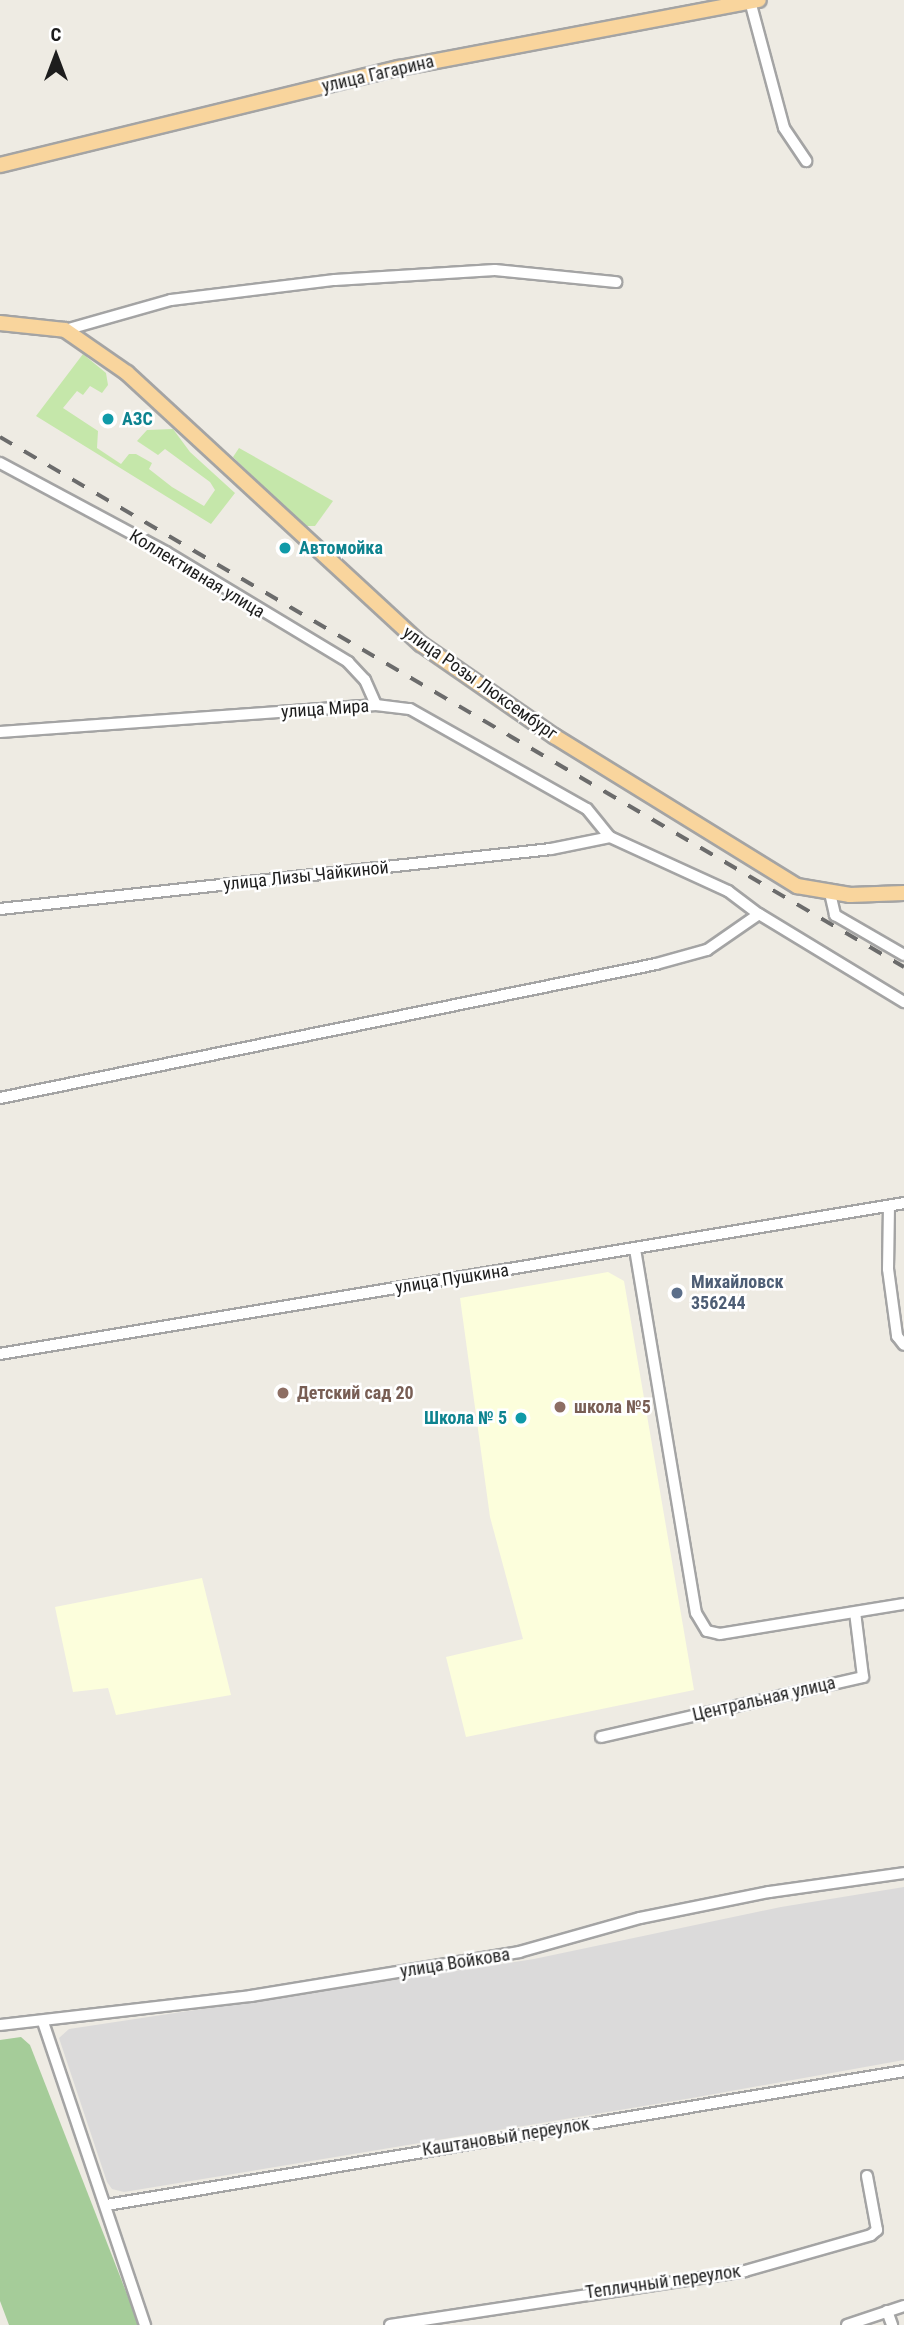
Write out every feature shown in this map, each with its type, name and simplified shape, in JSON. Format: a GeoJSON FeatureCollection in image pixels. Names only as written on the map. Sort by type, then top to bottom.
{"type":"FeatureCollection","features":[{"type":"Feature","properties":{"kind":"main road","name":"улица Гагарина"},"geometry":{"type":"LineString","coordinates":[[0,165],[399,68],[755,1]]}},
{"type":"Feature","properties":{"kind":"main road","name":"улица Розы Люксембург"},"geometry":{"type":"LineString","coordinates":[[0,323],[65,330],[149,390],[244,485],[421,645],[554,736],[797,886],[830,893],[904,893]]}},
{"type":"Feature","properties":{"kind":"street"},"geometry":{"type":"LineString","coordinates":[[755,1],[784,128],[806,160]]}},
{"type":"Feature","properties":{"kind":"street"},"geometry":{"type":"LineString","coordinates":[[65,330],[171,300],[335,280],[495,270],[616,282]]}},
{"type":"Feature","properties":{"kind":"street","name":"Коллективная улица"},"geometry":{"type":"LineString","coordinates":[[0,463],[166,552],[348,662],[365,680],[376,705]]}},
{"type":"Feature","properties":{"kind":"street","name":"улица Мира"},"geometry":{"type":"LineString","coordinates":[[0,732],[376,705],[410,709],[587,808],[610,837]]}},
{"type":"Feature","properties":{"kind":"street"},"geometry":{"type":"LineString","coordinates":[[610,837],[728,891],[759,915],[904,1002]]}},
{"type":"Feature","properties":{"kind":"street","name":"улица Лизы Чайкиной"},"geometry":{"type":"LineString","coordinates":[[0,909],[551,849],[610,837]]}},
{"type":"Feature","properties":{"kind":"street"},"geometry":{"type":"LineString","coordinates":[[830,893],[835,915],[904,955]]}},
{"type":"Feature","properties":{"kind":"street"},"geometry":{"type":"LineString","coordinates":[[0,1098],[656,964],[707,950],[759,915]]}},
{"type":"Feature","properties":{"kind":"street","name":"улица Пушкина"},"geometry":{"type":"LineString","coordinates":[[0,1354],[904,1203]]}},
{"type":"Feature","properties":{"kind":"street"},"geometry":{"type":"LineString","coordinates":[[889,1206],[888,1269],[897,1336],[904,1345]]}},
{"type":"Feature","properties":{"kind":"street"},"geometry":{"type":"LineString","coordinates":[[635,1249],[701,1622],[707,1631],[720,1634],[904,1604]]}},
{"type":"Feature","properties":{"kind":"street","name":"Центральная улица"},"geometry":{"type":"LineString","coordinates":[[601,1737],[863,1676],[855,1612]]}},
{"type":"Feature","properties":{"kind":"street","name":"улица Войкова"},"geometry":{"type":"LineString","coordinates":[[0,2025],[251,1996],[519,1952],[640,1918],[768,1892],[904,1873]]}},
{"type":"Feature","properties":{"kind":"street"},"geometry":{"type":"LineString","coordinates":[[43,2022],[107,2205],[145,2325]]}},
{"type":"Feature","properties":{"kind":"street","name":"Каштановый переулок"},"geometry":{"type":"LineString","coordinates":[[107,2205],[904,2071]]}},
{"type":"Feature","properties":{"kind":"street","name":"Тепличный переулок"},"geometry":{"type":"LineString","coordinates":[[390,2325],[746,2271],[871,2235],[877,2230],[867,2176]]}},
{"type":"Feature","properties":{"kind":"street"},"geometry":{"type":"LineString","coordinates":[[847,2325],[904,2306]]}},
{"type":"Feature","properties":{"kind":"street"},"geometry":{"type":"LineString","coordinates":[[887,2311],[892,2325]]}},
{"type":"Feature","properties":{"kind":"shaded area","name":"школа №5"},"geometry":{"type":"Polygon","coordinates":[[[608,1272],[624,1281],[694,1690],[466,1737],[446,1657],[523,1639],[490,1517],[460,1298],[608,1272]]]}},
{"type":"Feature","properties":{"kind":"shaded area"},"geometry":{"type":"Polygon","coordinates":[[[202,1578],[231,1695],[116,1715],[108,1688],[73,1692],[55,1607],[202,1578]]]}},
{"type":"Feature","properties":{"kind":"shaded area"},"geometry":{"type":"Polygon","coordinates":[[[904,1887],[904,2060],[692,2098],[124,2192],[112,2189],[107,2182],[59,2038],[69,2029],[534,1959],[781,1907],[904,1887]]]}},
{"type":"Feature","properties":{"kind":"green space"},"geometry":{"type":"Polygon","coordinates":[[[83,354],[106,373],[108,385],[102,393],[90,386],[83,395],[77,391],[63,408],[98,431],[97,448],[121,464],[129,454],[136,454],[152,463],[149,469],[172,487],[204,506],[215,490],[210,482],[165,449],[158,455],[137,441],[147,430],[173,429],[190,452],[235,493],[211,524],[36,416],[83,354]]]}},
{"type":"Feature","properties":{"kind":"green space"},"geometry":{"type":"Polygon","coordinates":[[[239,448],[333,501],[315,526],[304,526],[233,457],[239,448]]]}},
{"type":"Feature","properties":{"kind":"green space"},"geometry":{"type":"Polygon","coordinates":[[[21,2037],[30,2045],[139,2325],[9,2325],[0,2301],[0,2040],[21,2037]]]}},
{"type":"Feature","properties":{"kind":"railway"},"geometry":{"type":"LineString","coordinates":[[0,437],[904,967]]}},
{"type":"Feature","properties":{"kind":"place","name":"АЗС"},"geometry":{"type":"Point","coordinates":[108,419]}},
{"type":"Feature","properties":{"kind":"place","name":"Автомойка"},"geometry":{"type":"Point","coordinates":[285,548]}},
{"type":"Feature","properties":{"kind":"place","name":"Михайловск 356244"},"geometry":{"type":"Point","coordinates":[677,1293]}},
{"type":"Feature","properties":{"kind":"place","name":"Детский сад 20"},"geometry":{"type":"Point","coordinates":[283,1393]}},
{"type":"Feature","properties":{"kind":"place","name":"школа №5"},"geometry":{"type":"Point","coordinates":[560,1407]}},
{"type":"Feature","properties":{"kind":"place","name":"Школа № 5"},"geometry":{"type":"Point","coordinates":[521,1418]}}]}
